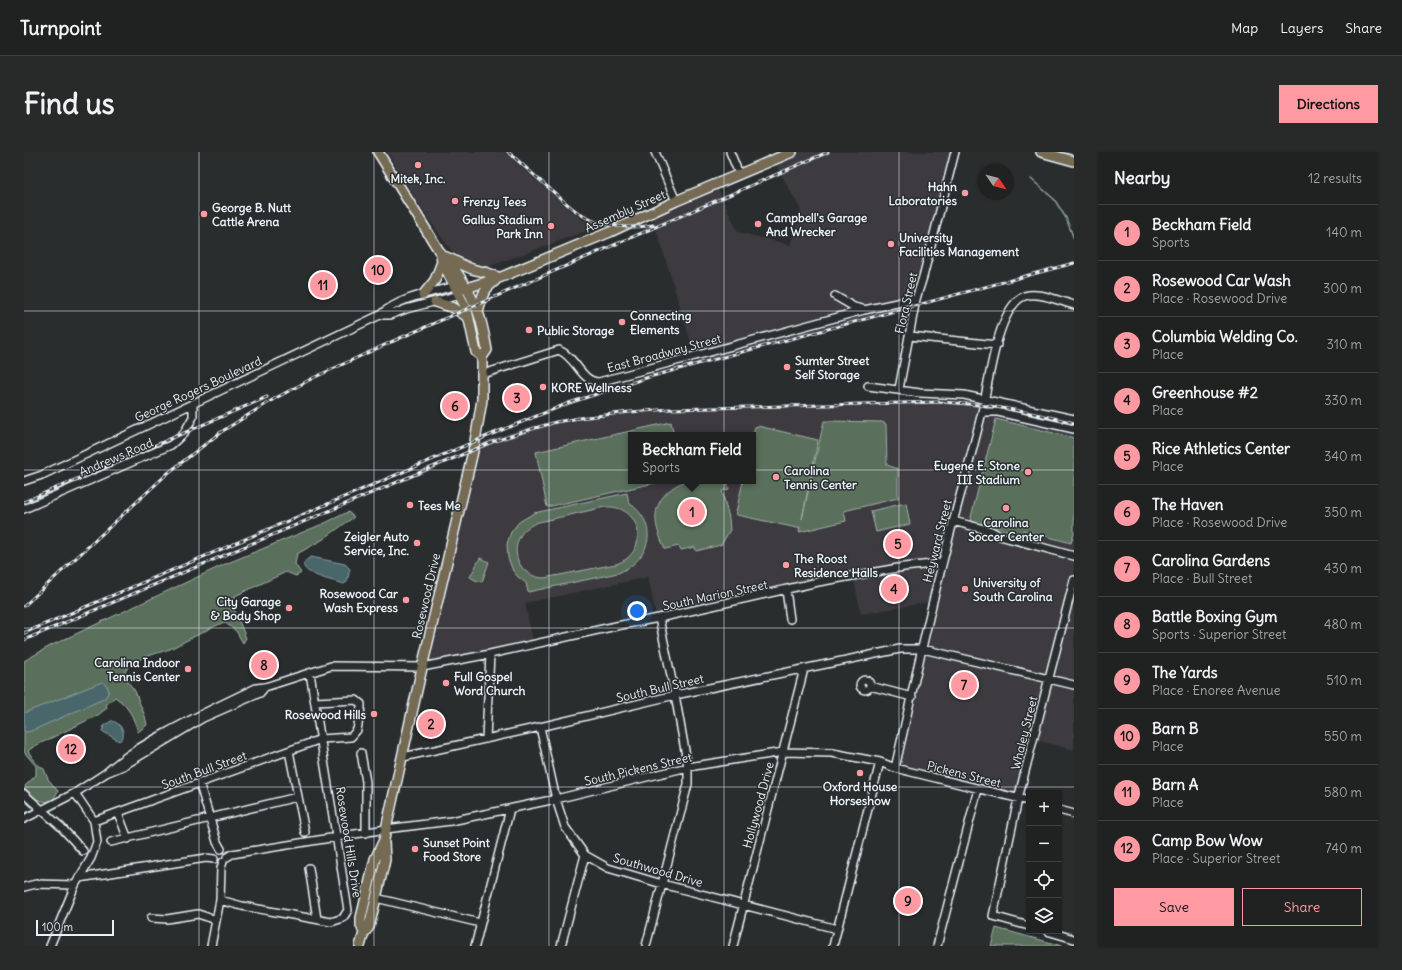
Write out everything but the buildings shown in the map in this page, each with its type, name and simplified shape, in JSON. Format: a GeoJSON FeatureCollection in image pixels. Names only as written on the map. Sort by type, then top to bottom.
{"type":"FeatureCollection","features":[{"type":"Feature","properties":{"kind":"main road","name":"Rosewood Drive"},"geometry":{"type":"LineString","coordinates":[[360,946],[364,933],[369,927],[385,860],[384,840],[386,829],[422,667],[474,447],[482,400],[482,357],[487,350],[476,306],[466,288],[443,258],[378,152]]}},
{"type":"Feature","properties":{"kind":"main road","name":"Assembly Street"},"geometry":{"type":"LineString","coordinates":[[455,286],[466,288],[499,278],[610,232],[676,201],[792,152]]}},
{"type":"Feature","properties":{"kind":"main road"},"geometry":{"type":"LineString","coordinates":[[1041,152],[1074,161]]}},
{"type":"Feature","properties":{"kind":"main road","name":"Rosewood Drive"},"geometry":{"type":"LineString","coordinates":[[443,258],[469,318],[476,352],[482,357]]}},
{"type":"Feature","properties":{"kind":"main road"},"geometry":{"type":"LineString","coordinates":[[423,295],[435,280],[443,258],[473,269],[491,273],[499,278],[487,287],[483,293],[478,312]]}},
{"type":"Feature","properties":{"kind":"main road"},"geometry":{"type":"LineString","coordinates":[[460,295],[466,288]]}},
{"type":"Feature","properties":{"kind":"main road"},"geometry":{"type":"LineString","coordinates":[[435,302],[454,308],[469,318]]}},
{"type":"Feature","properties":{"kind":"main road","name":"Rosewood Drive"},"geometry":{"type":"LineString","coordinates":[[364,933],[361,925],[361,918],[375,859],[384,840]]}},
{"type":"Feature","properties":{"kind":"street"},"geometry":{"type":"LineString","coordinates":[[655,152],[676,201]]}},
{"type":"Feature","properties":{"kind":"street"},"geometry":{"type":"LineString","coordinates":[[730,152],[740,174]]}},
{"type":"Feature","properties":{"kind":"street","name":"Flora Street"},"geometry":{"type":"LineString","coordinates":[[899,389],[916,299],[955,152]]}},
{"type":"Feature","properties":{"kind":"street","name":"George Rogers Boulevard"},"geometry":{"type":"LineString","coordinates":[[24,480],[42,475],[193,404],[380,315],[387,308],[400,302],[455,286]]}},
{"type":"Feature","properties":{"kind":"street","name":"Heyward Street"},"geometry":{"type":"LineString","coordinates":[[895,768],[942,563],[1005,318],[1018,300],[1031,294],[1074,305]]}},
{"type":"Feature","properties":{"kind":"street","name":"George Rogers Boulevard"},"geometry":{"type":"LineString","coordinates":[[380,315],[390,315],[460,295]]}},
{"type":"Feature","properties":{"kind":"street"},"geometry":{"type":"LineString","coordinates":[[835,296],[854,307],[864,310]]}},
{"type":"Feature","properties":{"kind":"street","name":"East Broadway Street"},"geometry":{"type":"LineString","coordinates":[[483,374],[559,350],[571,358],[587,379],[592,382],[599,382],[864,310],[916,299]]}},
{"type":"Feature","properties":{"kind":"street"},"geometry":{"type":"LineString","coordinates":[[910,336],[997,345]]}},
{"type":"Feature","properties":{"kind":"street"},"geometry":{"type":"LineString","coordinates":[[868,386],[920,393],[964,395],[985,398],[1074,419]]}},
{"type":"Feature","properties":{"kind":"street","name":"Andrews Road"},"geometry":{"type":"LineString","coordinates":[[24,509],[171,445],[183,435],[193,417],[193,404]]}},
{"type":"Feature","properties":{"kind":"street"},"geometry":{"type":"LineString","coordinates":[[982,412],[998,412],[1074,429]]}},
{"type":"Feature","properties":{"kind":"street"},"geometry":{"type":"LineString","coordinates":[[952,523],[991,531],[1000,536],[1074,556]]}},
{"type":"Feature","properties":{"kind":"street","name":"South Marion Street"},"geometry":{"type":"LineString","coordinates":[[24,819],[75,793],[106,773],[117,763],[137,750],[201,713],[256,688],[265,687],[331,666],[422,667],[659,618],[818,582],[890,569],[942,563]]}},
{"type":"Feature","properties":{"kind":"street","name":"Whaley Street"},"geometry":{"type":"LineString","coordinates":[[1026,925],[993,916],[1018,798],[1074,580]]}},
{"type":"Feature","properties":{"kind":"street"},"geometry":{"type":"LineString","coordinates":[[786,590],[790,619]]}},
{"type":"Feature","properties":{"kind":"street"},"geometry":{"type":"LineString","coordinates":[[646,946],[688,784],[688,767],[676,695],[659,618]]}},
{"type":"Feature","properties":{"kind":"street","name":"South Bull Street"},"geometry":{"type":"LineString","coordinates":[[403,757],[676,695],[900,649],[922,649],[1074,685]]}},
{"type":"Feature","properties":{"kind":"street"},"geometry":{"type":"LineString","coordinates":[[486,739],[490,654]]}},
{"type":"Feature","properties":{"kind":"street","name":"Hollywood Drive"},"geometry":{"type":"LineString","coordinates":[[733,946],[804,669]]}},
{"type":"Feature","properties":{"kind":"street","name":"Rosewood Hills Drive"},"geometry":{"type":"LineString","coordinates":[[220,900],[242,906],[331,922],[343,918],[348,910],[310,673]]}},
{"type":"Feature","properties":{"kind":"street"},"geometry":{"type":"LineString","coordinates":[[870,686],[912,697]]}},
{"type":"Feature","properties":{"kind":"street"},"geometry":{"type":"LineString","coordinates":[[315,702],[356,700],[361,704],[362,708],[355,734],[351,737],[321,739]]}},
{"type":"Feature","properties":{"kind":"street","name":"Southwood Drive"},"geometry":{"type":"LineString","coordinates":[[540,727],[556,799],[565,826],[585,855],[608,868],[662,884],[837,929]]}},
{"type":"Feature","properties":{"kind":"street","name":"South Bull Street"},"geometry":{"type":"LineString","coordinates":[[94,821],[321,739]]}},
{"type":"Feature","properties":{"kind":"street"},"geometry":{"type":"LineString","coordinates":[[288,751],[305,832]]}},
{"type":"Feature","properties":{"kind":"street","name":"South Pickens Street"},"geometry":{"type":"LineString","coordinates":[[386,829],[451,822],[556,799],[688,767],[783,752],[832,753],[880,762],[895,768]]}},
{"type":"Feature","properties":{"kind":"street"},"geometry":{"type":"LineString","coordinates":[[361,753],[366,782],[366,833]]}},
{"type":"Feature","properties":{"kind":"street"},"geometry":{"type":"LineString","coordinates":[[833,946],[880,762]]}},
{"type":"Feature","properties":{"kind":"street","name":"Pickens Street"},"geometry":{"type":"LineString","coordinates":[[895,768],[978,790],[1026,800]]}},
{"type":"Feature","properties":{"kind":"street"},"geometry":{"type":"LineString","coordinates":[[200,782],[220,856],[220,900],[211,946]]}},
{"type":"Feature","properties":{"kind":"street"},"geometry":{"type":"LineString","coordinates":[[937,946],[978,790]]}},
{"type":"Feature","properties":{"kind":"street"},"geometry":{"type":"LineString","coordinates":[[50,946],[75,885],[91,858],[97,842],[94,821],[75,793]]}},
{"type":"Feature","properties":{"kind":"street"},"geometry":{"type":"LineString","coordinates":[[24,794],[60,827],[83,851]]}},
{"type":"Feature","properties":{"kind":"street"},"geometry":{"type":"LineString","coordinates":[[111,842],[297,797]]}},
{"type":"Feature","properties":{"kind":"street"},"geometry":{"type":"LineString","coordinates":[[475,946],[510,808]]}},
{"type":"Feature","properties":{"kind":"street"},"geometry":{"type":"LineString","coordinates":[[1062,811],[1074,814]]}},
{"type":"Feature","properties":{"kind":"street"},"geometry":{"type":"LineString","coordinates":[[118,813],[128,839]]}},
{"type":"Feature","properties":{"kind":"street"},"geometry":{"type":"LineString","coordinates":[[80,878],[386,829]]}},
{"type":"Feature","properties":{"kind":"street"},"geometry":{"type":"LineString","coordinates":[[561,946],[585,855]]}},
{"type":"Feature","properties":{"kind":"street"},"geometry":{"type":"LineString","coordinates":[[309,868],[317,919]]}},
{"type":"Feature","properties":{"kind":"street"},"geometry":{"type":"LineString","coordinates":[[24,887],[36,884],[75,885]]}},
{"type":"Feature","properties":{"kind":"street"},"geometry":{"type":"LineString","coordinates":[[376,898],[480,923]]}},
{"type":"Feature","properties":{"kind":"street"},"geometry":{"type":"LineString","coordinates":[[151,918],[167,919],[198,914],[216,920]]}},
{"type":"Feature","properties":{"kind":"street"},"geometry":{"type":"LineString","coordinates":[[1057,934],[1074,939]]}},
{"type":"Feature","properties":{"kind":"shaded area"},"geometry":{"type":"Polygon","coordinates":[[[387,152],[504,152],[581,219],[600,226],[485,268],[459,261],[416,200],[387,152]]]}},
{"type":"Feature","properties":{"kind":"shaded area"},"geometry":{"type":"Polygon","coordinates":[[[787,152],[955,152],[914,306],[698,365],[651,212],[715,183],[738,232],[790,245],[801,210],[772,158],[787,152]]]}},
{"type":"Feature","properties":{"kind":"shaded area","name":"University of South Carolina"},"geometry":{"type":"Polygon","coordinates":[[[883,402],[973,404],[1014,410],[1074,424],[1074,750],[1032,739],[1016,798],[892,766],[935,601],[861,614],[853,576],[656,616],[648,577],[525,603],[533,642],[420,666],[472,445],[534,425],[588,417],[675,409],[826,406],[883,402]]]}},
{"type":"Feature","properties":{"kind":"green space","name":"Eugene E. Stone III Stadium"},"geometry":{"type":"Polygon","coordinates":[[[996,419],[1074,438],[1074,533],[1071,543],[1023,530],[1022,534],[970,521],[996,419]]]}},
{"type":"Feature","properties":{"kind":"green space"},"geometry":{"type":"Polygon","coordinates":[[[824,421],[882,422],[886,424],[887,465],[898,469],[898,498],[844,511],[846,521],[799,532],[800,527],[797,528],[737,515],[736,512],[742,484],[756,484],[755,427],[758,426],[818,440],[802,519],[824,421]]]}},
{"type":"Feature","properties":{"kind":"green space"},"geometry":{"type":"Polygon","coordinates":[[[671,422],[673,432],[628,432],[628,484],[650,484],[547,507],[536,452],[671,422]]]}},
{"type":"Feature","properties":{"kind":"green space"},"geometry":{"type":"Polygon","coordinates":[[[678,484],[728,484],[729,489],[722,491],[729,518],[730,530],[721,545],[696,551],[695,547],[681,550],[679,546],[665,549],[659,535],[656,521],[657,507],[664,496],[678,484]]]}},
{"type":"Feature","properties":{"kind":"green space"},"geometry":{"type":"Polygon","coordinates":[[[627,493],[629,503],[639,512],[645,521],[648,531],[648,541],[638,560],[618,573],[528,592],[526,583],[513,571],[508,558],[507,544],[511,532],[519,522],[534,513],[627,493]],[[605,507],[539,522],[528,527],[521,535],[517,544],[516,553],[519,562],[524,570],[533,575],[544,578],[616,564],[627,558],[634,550],[638,540],[638,530],[634,521],[627,513],[618,508],[605,507]]]}},
{"type":"Feature","properties":{"kind":"green space"},"geometry":{"type":"Polygon","coordinates":[[[906,503],[910,524],[876,532],[871,511],[906,503]]]}},
{"type":"Feature","properties":{"kind":"green space"},"geometry":{"type":"Polygon","coordinates":[[[348,512],[354,517],[322,540],[297,554],[295,564],[301,573],[296,576],[286,572],[235,596],[234,609],[246,638],[243,643],[236,631],[224,622],[170,649],[145,657],[130,664],[125,672],[128,682],[135,691],[147,725],[138,732],[130,712],[124,704],[115,697],[106,705],[107,708],[98,715],[33,747],[28,751],[36,763],[44,769],[48,779],[58,791],[52,802],[38,800],[32,797],[25,786],[36,775],[36,766],[24,752],[24,661],[50,646],[223,565],[348,512]]]}},
{"type":"Feature","properties":{"kind":"green space"},"geometry":{"type":"Polygon","coordinates":[[[480,558],[489,562],[482,582],[470,577],[480,558]]]}},
{"type":"Feature","properties":{"kind":"green space"},"geometry":{"type":"Polygon","coordinates":[[[996,928],[1063,946],[991,946],[996,928]]]}},
{"type":"Feature","properties":{"kind":"water"},"geometry":{"type":"Polygon","coordinates":[[[311,557],[345,564],[350,569],[347,582],[344,584],[314,575],[308,571],[304,567],[305,562],[311,557]]]}},
{"type":"Feature","properties":{"kind":"water"},"geometry":{"type":"Polygon","coordinates":[[[102,682],[107,686],[109,691],[105,698],[31,731],[24,731],[24,713],[102,682]]]}},
{"type":"Feature","properties":{"kind":"water"},"geometry":{"type":"Polygon","coordinates":[[[111,721],[117,723],[122,729],[123,736],[119,741],[102,731],[104,726],[111,721]]]}},
{"type":"Feature","properties":{"kind":"waterway"},"geometry":{"type":"LineString","coordinates":[[1031,179],[1054,199],[1066,218],[1074,239]]}},
{"type":"Feature","properties":{"kind":"railway"},"geometry":{"type":"LineString","coordinates":[[508,152],[568,205],[587,218],[594,221],[620,226],[637,227],[653,225]]}},
{"type":"Feature","properties":{"kind":"railway"},"geometry":{"type":"LineString","coordinates":[[24,606],[168,473],[221,432],[274,399],[313,378],[391,342],[828,152]]}},
{"type":"Feature","properties":{"kind":"railway"},"geometry":{"type":"LineString","coordinates":[[24,633],[497,432],[569,403],[649,377],[1074,263]]}},
{"type":"Feature","properties":{"kind":"railway"},"geometry":{"type":"LineString","coordinates":[[24,502],[267,397]]}},
{"type":"Feature","properties":{"kind":"railway"},"geometry":{"type":"LineString","coordinates":[[24,640],[492,442],[556,422],[630,412],[671,409],[939,402],[974,404],[1007,409],[1074,423]]}},
{"type":"Feature","properties":{"kind":"place","name":"Mitek, Inc."},"geometry":{"type":"Point","coordinates":[418,165]}},
{"type":"Feature","properties":{"kind":"place","name":"Hahn Laboratories"},"geometry":{"type":"Point","coordinates":[965,193]}},
{"type":"Feature","properties":{"kind":"place","name":"Frenzy Tees"},"geometry":{"type":"Point","coordinates":[455,201]}},
{"type":"Feature","properties":{"kind":"place","name":"George B. Nutt Cattle Arena"},"geometry":{"type":"Point","coordinates":[204,214]}},
{"type":"Feature","properties":{"kind":"place","name":"Campbell's Garage And Wrecker"},"geometry":{"type":"Point","coordinates":[758,224]}},
{"type":"Feature","properties":{"kind":"place","name":"Gallus Stadium Park Inn"},"geometry":{"type":"Point","coordinates":[551,226]}},
{"type":"Feature","properties":{"kind":"place","name":"University Facilities Management"},"geometry":{"type":"Point","coordinates":[891,244]}},
{"type":"Feature","properties":{"kind":"place","name":"Barn B"},"geometry":{"type":"Point","coordinates":[378,270]}},
{"type":"Feature","properties":{"kind":"place","name":"Barn A"},"geometry":{"type":"Point","coordinates":[323,285]}},
{"type":"Feature","properties":{"kind":"place","name":"Connecting Elements"},"geometry":{"type":"Point","coordinates":[622,322]}},
{"type":"Feature","properties":{"kind":"place","name":"Public Storage"},"geometry":{"type":"Point","coordinates":[529,330]}},
{"type":"Feature","properties":{"kind":"place","name":"Sumter Street Self Storage"},"geometry":{"type":"Point","coordinates":[787,367]}},
{"type":"Feature","properties":{"kind":"place","name":"KORE Wellness"},"geometry":{"type":"Point","coordinates":[543,387]}},
{"type":"Feature","properties":{"kind":"place","name":"Columbia Welding Co."},"geometry":{"type":"Point","coordinates":[517,398]}},
{"type":"Feature","properties":{"kind":"place","name":"The Haven"},"geometry":{"type":"Point","coordinates":[455,406]}},
{"type":"Feature","properties":{"kind":"place","name":"Eugene E. Stone III Stadium"},"geometry":{"type":"Point","coordinates":[1028,472]}},
{"type":"Feature","properties":{"kind":"place","name":"Carolina Tennis Center"},"geometry":{"type":"Point","coordinates":[776,477]}},
{"type":"Feature","properties":{"kind":"place","name":"Tees Me"},"geometry":{"type":"Point","coordinates":[410,505]}},
{"type":"Feature","properties":{"kind":"place","name":"Carolina Soccer Center"},"geometry":{"type":"Point","coordinates":[1006,508]}},
{"type":"Feature","properties":{"kind":"place","name":"Beckham Field"},"geometry":{"type":"Point","coordinates":[692,512]}},
{"type":"Feature","properties":{"kind":"place","name":"Zeigler Auto Service, Inc."},"geometry":{"type":"Point","coordinates":[417,543]}},
{"type":"Feature","properties":{"kind":"place","name":"Rice Athletics Center"},"geometry":{"type":"Point","coordinates":[898,544]}},
{"type":"Feature","properties":{"kind":"place","name":"The Roost Residence Halls"},"geometry":{"type":"Point","coordinates":[786,565]}},
{"type":"Feature","properties":{"kind":"place","name":"Greenhouse #2"},"geometry":{"type":"Point","coordinates":[894,589]}},
{"type":"Feature","properties":{"kind":"place","name":"University of South Carolina"},"geometry":{"type":"Point","coordinates":[965,589]}},
{"type":"Feature","properties":{"kind":"place","name":"Rosewood Car Wash Express"},"geometry":{"type":"Point","coordinates":[406,600]}},
{"type":"Feature","properties":{"kind":"place","name":"City Garage & Body Shop"},"geometry":{"type":"Point","coordinates":[289,608]}},
{"type":"Feature","properties":{"kind":"place","name":"Battle Boxing Gym"},"geometry":{"type":"Point","coordinates":[264,665]}},
{"type":"Feature","properties":{"kind":"place","name":"Carolina Indoor Tennis Center"},"geometry":{"type":"Point","coordinates":[188,669]}},
{"type":"Feature","properties":{"kind":"place","name":"Full Gospel Word Church"},"geometry":{"type":"Point","coordinates":[446,683]}},
{"type":"Feature","properties":{"kind":"place","name":"Carolina Gardens"},"geometry":{"type":"Point","coordinates":[964,685]}},
{"type":"Feature","properties":{"kind":"place","name":"Rosewood Hills"},"geometry":{"type":"Point","coordinates":[374,714]}},
{"type":"Feature","properties":{"kind":"place","name":"Rosewood Car Wash"},"geometry":{"type":"Point","coordinates":[431,724]}},
{"type":"Feature","properties":{"kind":"place","name":"Camp Bow Wow"},"geometry":{"type":"Point","coordinates":[71,749]}},
{"type":"Feature","properties":{"kind":"place","name":"Oxford House Horseshow"},"geometry":{"type":"Point","coordinates":[860,773]}},
{"type":"Feature","properties":{"kind":"place","name":"Sunset Point Food Store"},"geometry":{"type":"Point","coordinates":[415,849]}},
{"type":"Feature","properties":{"kind":"place","name":"The Yards"},"geometry":{"type":"Point","coordinates":[908,901]}}]}
